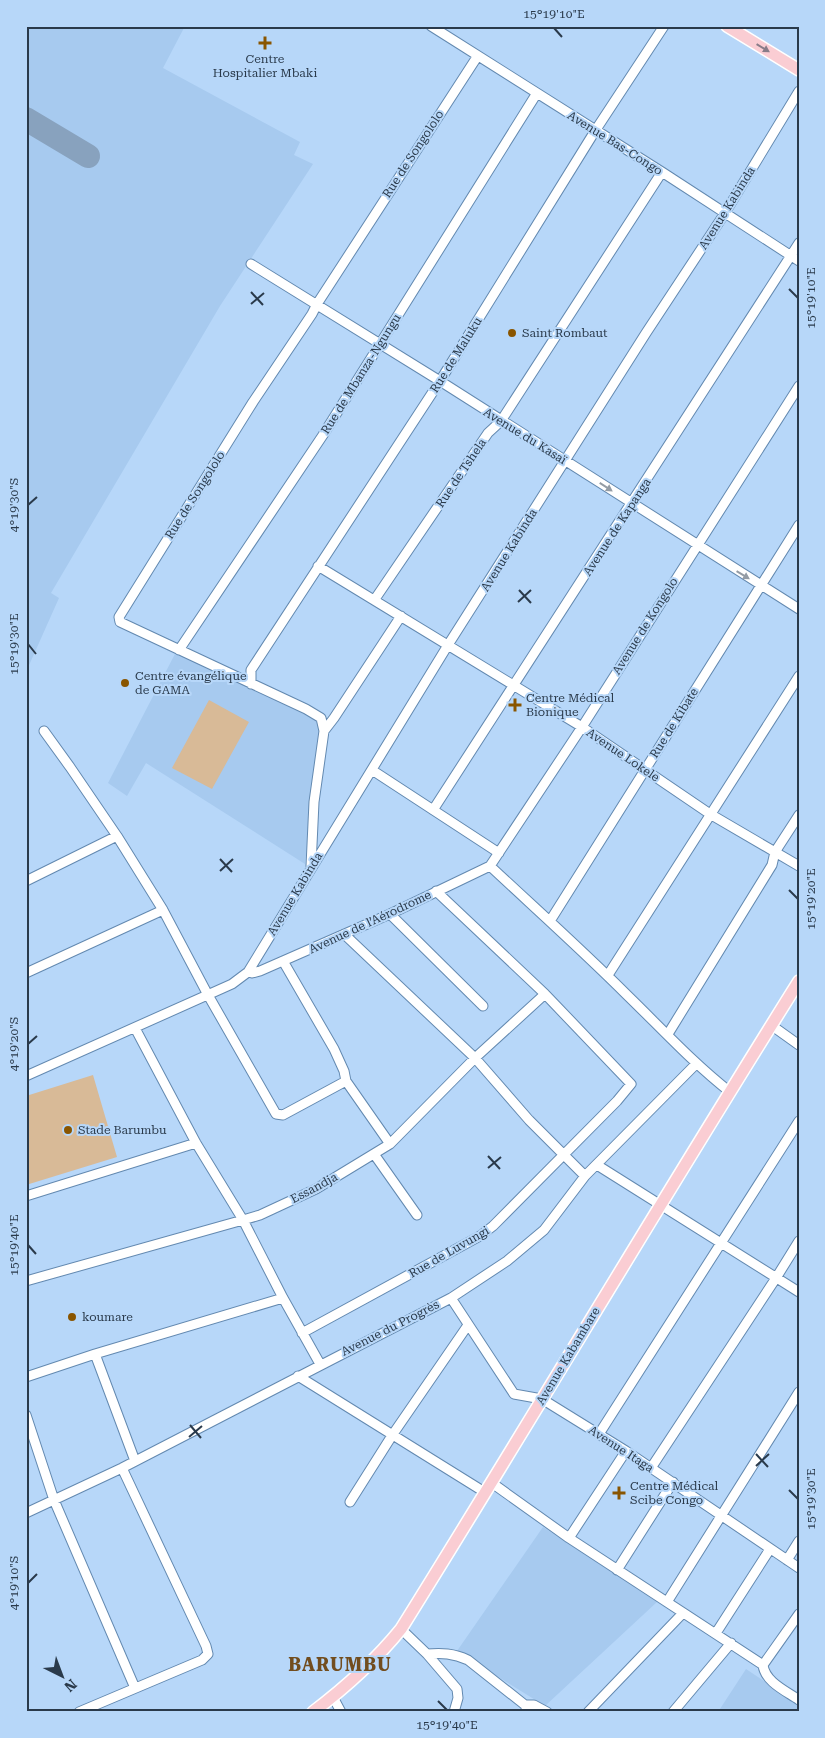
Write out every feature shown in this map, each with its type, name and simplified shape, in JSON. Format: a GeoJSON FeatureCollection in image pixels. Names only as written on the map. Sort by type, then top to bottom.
{"type":"FeatureCollection","features":[{"type":"Feature","properties":{"kind":"main road"},"geometry":{"type":"LineString","coordinates":[[727,26],[742,30],[799,70]]}},
{"type":"Feature","properties":{"kind":"main road","name":"Avenue Kabambare"},"geometry":{"type":"LineString","coordinates":[[313,1712],[366,1668],[401,1630],[799,981]]}},
{"type":"Feature","properties":{"kind":"street","name":"Avenue Bas-Congo"},"geometry":{"type":"LineString","coordinates":[[431,26],[795,258]]}},
{"type":"Feature","properties":{"kind":"street","name":"Rue de Maluku"},"geometry":{"type":"LineString","coordinates":[[251,684],[251,670],[440,381],[664,26]]}},
{"type":"Feature","properties":{"kind":"street","name":"Rue de Songololo"},"geometry":{"type":"LineString","coordinates":[[324,730],[321,718],[314,713],[120,622],[119,617],[253,402],[312,314],[477,57]]}},
{"type":"Feature","properties":{"kind":"street","name":"Avenue Kabinda"},"geometry":{"type":"LineString","coordinates":[[208,995],[232,984],[248,972],[448,645],[646,333],[725,213],[799,92]]}},
{"type":"Feature","properties":{"kind":"street","name":"Rue de Mbanza-Ngungu"},"geometry":{"type":"LineString","coordinates":[[179,650],[323,435],[537,93]]}},
{"type":"Feature","properties":{"kind":"street","name":"Rue de Tshela"},"geometry":{"type":"LineString","coordinates":[[375,599],[488,433],[501,421],[662,172]]}},
{"type":"Feature","properties":{"kind":"street","name":"Avenue de Kapanga"},"geometry":{"type":"LineString","coordinates":[[432,810],[795,258],[799,243]]}},
{"type":"Feature","properties":{"kind":"street","name":"Avenue du Kasaï"},"geometry":{"type":"LineString","coordinates":[[251,264],[440,381],[697,546],[799,609]]}},
{"type":"Feature","properties":{"kind":"street","name":"Avenue de Kongolo"},"geometry":{"type":"LineString","coordinates":[[490,866],[582,727],[799,386]]}},
{"type":"Feature","properties":{"kind":"street","name":"Rue de Kibate"},"geometry":{"type":"LineString","coordinates":[[550,921],[799,525]]}},
{"type":"Feature","properties":{"kind":"street","name":"Avenue Lokele"},"geometry":{"type":"LineString","coordinates":[[318,566],[375,599],[582,727],[710,814],[799,866]]}},
{"type":"Feature","properties":{"kind":"street"},"geometry":{"type":"LineString","coordinates":[[311,867],[314,802],[324,730],[334,718],[401,616]]}},
{"type":"Feature","properties":{"kind":"street"},"geometry":{"type":"LineString","coordinates":[[608,976],[799,676]]}},
{"type":"Feature","properties":{"kind":"street"},"geometry":{"type":"LineString","coordinates":[[44,731],[117,836],[163,910],[208,995],[276,1114],[282,1115],[346,1081]]}},
{"type":"Feature","properties":{"kind":"street"},"geometry":{"type":"LineString","coordinates":[[372,770],[499,853]]}},
{"type":"Feature","properties":{"kind":"street"},"geometry":{"type":"LineString","coordinates":[[668,1034],[772,865],[775,852],[799,815]]}},
{"type":"Feature","properties":{"kind":"street"},"geometry":{"type":"LineString","coordinates":[[26,881],[117,836]]}},
{"type":"Feature","properties":{"kind":"street"},"geometry":{"type":"LineString","coordinates":[[490,866],[608,976],[696,1064],[730,1092]]}},
{"type":"Feature","properties":{"kind":"street","name":"Avenue de l’Aérodrome"},"geometry":{"type":"LineString","coordinates":[[248,972],[260,972],[390,914],[490,866]]}},
{"type":"Feature","properties":{"kind":"street"},"geometry":{"type":"LineString","coordinates":[[436,891],[545,994]]}},
{"type":"Feature","properties":{"kind":"street"},"geometry":{"type":"LineString","coordinates":[[26,973],[163,910]]}},
{"type":"Feature","properties":{"kind":"street"},"geometry":{"type":"LineString","coordinates":[[390,914],[483,1006]]}},
{"type":"Feature","properties":{"kind":"street"},"geometry":{"type":"LineString","coordinates":[[344,934],[475,1058],[523,1114],[585,1176]]}},
{"type":"Feature","properties":{"kind":"street"},"geometry":{"type":"LineString","coordinates":[[283,961],[334,1049],[344,1071],[346,1081],[390,1144]]}},
{"type":"Feature","properties":{"kind":"street","name":"Essandja"},"geometry":{"type":"LineString","coordinates":[[26,1281],[260,1215],[316,1189],[390,1144],[475,1058],[545,994]]}},
{"type":"Feature","properties":{"kind":"street","name":"Rue de Luvungi"},"geometry":{"type":"LineString","coordinates":[[302,1333],[480,1236],[493,1226],[564,1155],[629,1087],[630,1081],[545,994]]}},
{"type":"Feature","properties":{"kind":"street"},"geometry":{"type":"LineString","coordinates":[[26,1076],[208,995]]}},
{"type":"Feature","properties":{"kind":"street"},"geometry":{"type":"LineString","coordinates":[[771,1026],[799,1045]]}},
{"type":"Feature","properties":{"kind":"street"},"geometry":{"type":"LineString","coordinates":[[135,1028],[196,1143],[243,1220],[283,1298],[320,1364]]}},
{"type":"Feature","properties":{"kind":"street","name":"Avenue du Progrès"},"geometry":{"type":"LineString","coordinates":[[26,1514],[122,1468],[320,1364],[451,1298],[507,1261],[544,1230],[585,1176],[696,1064]]}},
{"type":"Feature","properties":{"kind":"street"},"geometry":{"type":"LineString","coordinates":[[599,1434],[799,1121]]}},
{"type":"Feature","properties":{"kind":"street"},"geometry":{"type":"LineString","coordinates":[[26,1196],[196,1143]]}},
{"type":"Feature","properties":{"kind":"street"},"geometry":{"type":"LineString","coordinates":[[374,1154],[417,1215]]}},
{"type":"Feature","properties":{"kind":"street"},"geometry":{"type":"LineString","coordinates":[[596,1165],[799,1292]]}},
{"type":"Feature","properties":{"kind":"street"},"geometry":{"type":"LineString","coordinates":[[651,1468],[799,1241]]}},
{"type":"Feature","properties":{"kind":"street"},"geometry":{"type":"LineString","coordinates":[[26,1378],[95,1354],[283,1298]]}},
{"type":"Feature","properties":{"kind":"street"},"geometry":{"type":"LineString","coordinates":[[451,1298],[514,1394],[542,1399]]}},
{"type":"Feature","properties":{"kind":"street"},"geometry":{"type":"LineString","coordinates":[[350,1502],[468,1325]]}},
{"type":"Feature","properties":{"kind":"street"},"geometry":{"type":"LineString","coordinates":[[95,1354],[135,1461]]}},
{"type":"Feature","properties":{"kind":"street"},"geometry":{"type":"LineString","coordinates":[[298,1376],[486,1493]]}},
{"type":"Feature","properties":{"kind":"street"},"geometry":{"type":"LineString","coordinates":[[667,1602],[799,1392]]}},
{"type":"Feature","properties":{"kind":"street","name":"Avenue Itaga"},"geometry":{"type":"LineString","coordinates":[[542,1399],[626,1450],[799,1568]]}},
{"type":"Feature","properties":{"kind":"street"},"geometry":{"type":"LineString","coordinates":[[26,1415],[54,1500],[135,1688]]}},
{"type":"Feature","properties":{"kind":"street"},"geometry":{"type":"LineString","coordinates":[[569,1538],[626,1450]]}},
{"type":"Feature","properties":{"kind":"street"},"geometry":{"type":"LineString","coordinates":[[79,1712],[202,1660],[208,1654],[122,1468]]}},
{"type":"Feature","properties":{"kind":"street"},"geometry":{"type":"LineString","coordinates":[[618,1570],[673,1482]]}},
{"type":"Feature","properties":{"kind":"street"},"geometry":{"type":"LineString","coordinates":[[492,1483],[569,1538],[763,1665]]}},
{"type":"Feature","properties":{"kind":"street"},"geometry":{"type":"LineString","coordinates":[[787,1560],[799,1542]]}},
{"type":"Feature","properties":{"kind":"street"},"geometry":{"type":"LineString","coordinates":[[716,1633],[770,1549]]}},
{"type":"Feature","properties":{"kind":"street"},"geometry":{"type":"LineString","coordinates":[[588,1712],[683,1613]]}},
{"type":"Feature","properties":{"kind":"street"},"geometry":{"type":"LineString","coordinates":[[799,1614],[763,1665],[768,1678],[799,1700]]}},
{"type":"Feature","properties":{"kind":"street"},"geometry":{"type":"LineString","coordinates":[[401,1630],[427,1654],[457,1689],[458,1698],[454,1712]]}},
{"type":"Feature","properties":{"kind":"street"},"geometry":{"type":"LineString","coordinates":[[673,1712],[731,1643]]}},
{"type":"Feature","properties":{"kind":"street"},"geometry":{"type":"LineString","coordinates":[[427,1654],[447,1653],[468,1660],[526,1708],[534,1705],[547,1712]]}},
{"type":"Feature","properties":{"kind":"street"},"geometry":{"type":"LineString","coordinates":[[332,1697],[340,1712]]}},
{"type":"Feature","properties":{"kind":"shaded area"},"geometry":{"type":"Polygon","coordinates":[[[26,26],[185,26],[163,68],[300,142],[294,155],[313,164],[220,306],[51,593],[59,598],[26,672],[26,26]]]}},
{"type":"Feature","properties":{"kind":"shaded area"},"geometry":{"type":"Polygon","coordinates":[[[176,652],[315,717],[321,728],[305,864],[146,763],[127,796],[108,783],[176,652]]]}},
{"type":"Feature","properties":{"kind":"shaded area"},"geometry":{"type":"Polygon","coordinates":[[[209,700],[249,722],[212,789],[172,768],[209,700]]]}},
{"type":"Feature","properties":{"kind":"shaded area","name":"Stade Barumbu"},"geometry":{"type":"Polygon","coordinates":[[[93,1075],[117,1157],[26,1185],[26,1096],[93,1075]]]}},
{"type":"Feature","properties":{"kind":"shaded area"},"geometry":{"type":"Polygon","coordinates":[[[543,1527],[657,1602],[545,1706],[457,1651],[543,1527]]]}},
{"type":"Feature","properties":{"kind":"shaded area"},"geometry":{"type":"Polygon","coordinates":[[[746,1669],[799,1704],[799,1712],[718,1712],[746,1669]]]}},
{"type":"Feature","properties":{"kind":"taxiway"},"geometry":{"type":"LineString","coordinates":[[26,119],[88,156]]}},
{"type":"Feature","properties":{"kind":"place","name":"Centre Hospitalier Mbaki"},"geometry":{"type":"Point","coordinates":[265,43]}},
{"type":"Feature","properties":{"kind":"place","name":"Saint Rombaut"},"geometry":{"type":"Point","coordinates":[512,333]}},
{"type":"Feature","properties":{"kind":"place","name":"Centre évangélique de GAMA"},"geometry":{"type":"Point","coordinates":[125,683]}},
{"type":"Feature","properties":{"kind":"place","name":"Centre Médical Bionique"},"geometry":{"type":"Point","coordinates":[515,705]}},
{"type":"Feature","properties":{"kind":"place","name":"Stade Barumbu"},"geometry":{"type":"Point","coordinates":[68,1130]}},
{"type":"Feature","properties":{"kind":"place","name":"koumare"},"geometry":{"type":"Point","coordinates":[72,1317]}},
{"type":"Feature","properties":{"kind":"place","name":"Centre Médical Scibe Congo"},"geometry":{"type":"Point","coordinates":[619,1493]}},
{"type":"Feature","properties":{"kind":"district","name":"BARUMBU"},"geometry":{"type":"Point","coordinates":[340,1665]}}]}
